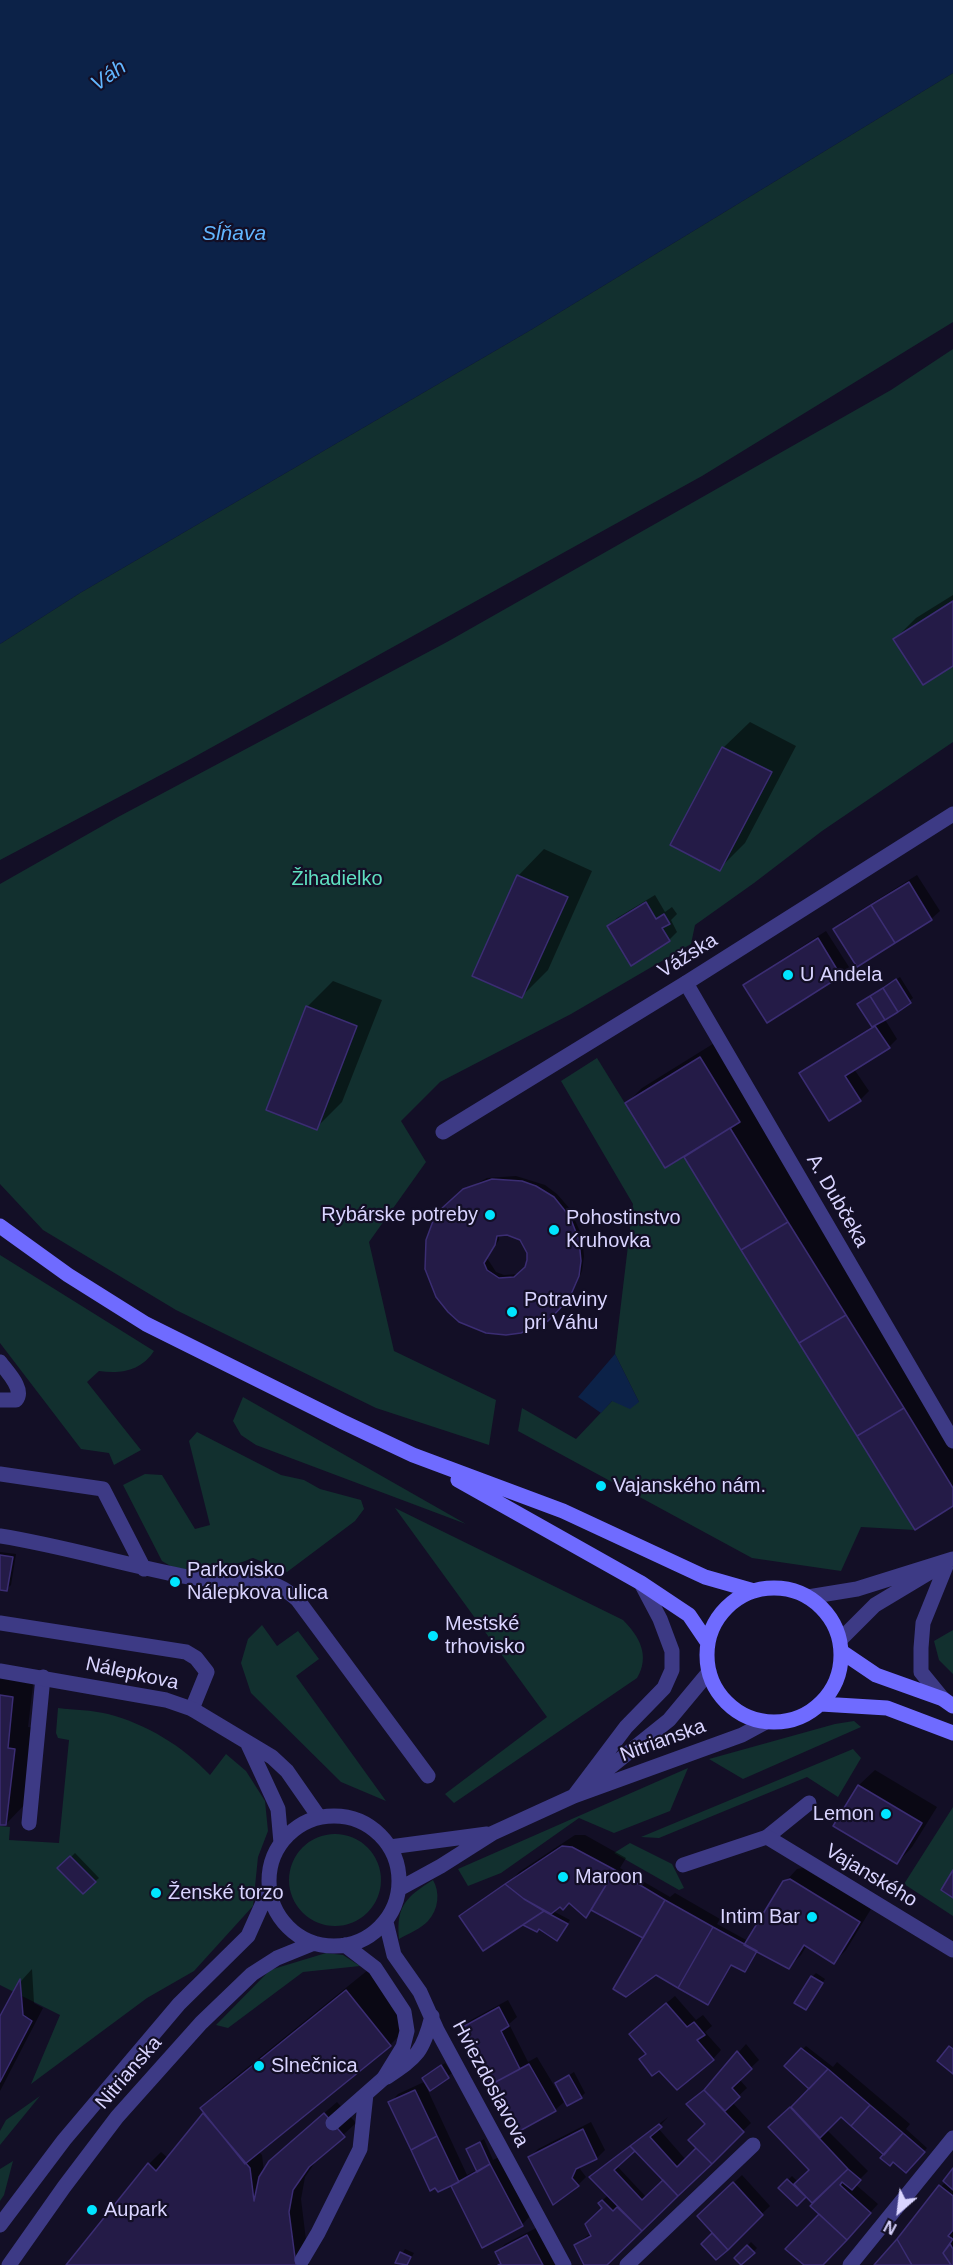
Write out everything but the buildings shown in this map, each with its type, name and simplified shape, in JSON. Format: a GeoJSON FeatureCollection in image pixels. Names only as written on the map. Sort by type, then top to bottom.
{"type":"FeatureCollection","features":[{"type":"Feature","properties":{"kind":"main road"},"geometry":{"type":"LineString","coordinates":[[0,1226],[68,1275],[146,1324],[413,1455],[641,1583],[689,1615],[708,1643]]}},
{"type":"Feature","properties":{"kind":"main road"},"geometry":{"type":"LineString","coordinates":[[413,1455],[563,1511],[705,1577],[754,1591]]}},
{"type":"Feature","properties":{"kind":"main road"},"geometry":{"type":"LineString","coordinates":[[772,1588],[791,1590],[808,1597],[828,1615],[841,1646],[839,1675],[821,1704],[801,1717],[790,1721],[766,1722],[744,1715],[726,1702],[713,1683],[709,1672],[708,1643],[717,1620],[733,1602],[754,1591],[772,1588]]}},
{"type":"Feature","properties":{"kind":"main road"},"geometry":{"type":"LineString","coordinates":[[841,1646],[876,1675],[948,1702]]}},
{"type":"Feature","properties":{"kind":"main road"},"geometry":{"type":"LineString","coordinates":[[821,1704],[887,1708],[953,1733]]}},
{"type":"Feature","properties":{"kind":"street","name":"Vážska"},"geometry":{"type":"LineString","coordinates":[[443,1132],[686,983],[953,814]]}},
{"type":"Feature","properties":{"kind":"street","name":"A. Dubčeka"},"geometry":{"type":"LineString","coordinates":[[686,983],[953,1441]]}},
{"type":"Feature","properties":{"kind":"street"},"geometry":{"type":"LineString","coordinates":[[0,1362],[20,1390],[16,1400],[0,1400]]}},
{"type":"Feature","properties":{"kind":"street"},"geometry":{"type":"LineString","coordinates":[[0,1474],[103,1488],[144,1569]]}},
{"type":"Feature","properties":{"kind":"street"},"geometry":{"type":"LineString","coordinates":[[0,1536],[32,1541],[144,1569],[208,1580],[250,1581],[284,1588],[297,1599],[428,1776]]}},
{"type":"Feature","properties":{"kind":"street"},"geometry":{"type":"LineString","coordinates":[[808,1597],[857,1589],[950,1560]]}},
{"type":"Feature","properties":{"kind":"street"},"geometry":{"type":"LineString","coordinates":[[841,1646],[875,1605],[950,1560]]}},
{"type":"Feature","properties":{"kind":"street"},"geometry":{"type":"LineString","coordinates":[[948,1702],[921,1672],[921,1648],[923,1623],[950,1560]]}},
{"type":"Feature","properties":{"kind":"street"},"geometry":{"type":"LineString","coordinates":[[574,1796],[626,1727],[664,1688],[672,1670],[672,1650],[660,1619],[641,1583]]}},
{"type":"Feature","properties":{"kind":"street"},"geometry":{"type":"LineString","coordinates":[[0,1623],[186,1652],[196,1658],[207,1672],[192,1709]]}},
{"type":"Feature","properties":{"kind":"street","name":"Nálepkova"},"geometry":{"type":"LineString","coordinates":[[0,1671],[166,1700],[192,1709],[272,1757],[287,1771],[320,1817]]}},
{"type":"Feature","properties":{"kind":"street","name":"Nitrianska"},"geometry":{"type":"LineString","coordinates":[[574,1796],[669,1720],[709,1672]]}},
{"type":"Feature","properties":{"kind":"street"},"geometry":{"type":"LineString","coordinates":[[29,1823],[43,1677]]}},
{"type":"Feature","properties":{"kind":"street","name":"Nitrianska"},"geometry":{"type":"LineString","coordinates":[[399,1889],[493,1833],[574,1796],[742,1735],[766,1722]]}},
{"type":"Feature","properties":{"kind":"street"},"geometry":{"type":"LineString","coordinates":[[247,1742],[278,1809],[281,1843]]}},
{"type":"Feature","properties":{"kind":"street"},"geometry":{"type":"LineString","coordinates":[[683,1865],[767,1837],[810,1803]]}},
{"type":"Feature","properties":{"kind":"street","name":"Nitrianska"},"geometry":{"type":"LineString","coordinates":[[0,2225],[64,2140],[172,2013],[248,1936],[269,1888],[271,1865],[281,1843],[298,1826],[320,1817],[333,1815],[360,1820],[382,1836],[390,1847],[398,1867],[397,1901],[386,1922],[370,1936],[345,1945],[334,1946],[304,1939],[287,1926],[275,1909],[269,1888]]}},
{"type":"Feature","properties":{"kind":"street","name":"Nitrianska"},"geometry":{"type":"LineString","coordinates":[[390,1847],[493,1833]]}},
{"type":"Feature","properties":{"kind":"street","name":"Vajanského"},"geometry":{"type":"LineString","coordinates":[[767,1837],[953,1950]]}},
{"type":"Feature","properties":{"kind":"street","name":"Hviezdoslavova"},"geometry":{"type":"LineString","coordinates":[[386,1922],[394,1955],[420,1992],[437,2030],[564,2265]]}},
{"type":"Feature","properties":{"kind":"street","name":"Nitrianska"},"geometry":{"type":"LineString","coordinates":[[9,2265],[117,2117],[201,2023],[252,1974],[277,1958],[314,1943]]}},
{"type":"Feature","properties":{"kind":"street"},"geometry":{"type":"LineString","coordinates":[[345,1945],[375,1968],[404,2012],[407,2031],[403,2047],[384,2078]]}},
{"type":"Feature","properties":{"kind":"street"},"geometry":{"type":"LineString","coordinates":[[333,2123],[384,2078],[413,2060],[426,2042],[432,2016]]}},
{"type":"Feature","properties":{"kind":"street"},"geometry":{"type":"LineString","coordinates":[[302,2260],[360,2148],[366,2094]]}},
{"type":"Feature","properties":{"kind":"street"},"geometry":{"type":"LineString","coordinates":[[850,2265],[953,2138]]}},
{"type":"Feature","properties":{"kind":"street"},"geometry":{"type":"LineString","coordinates":[[627,2265],[753,2145]]}},
{"type":"Feature","properties":{"kind":"green space"},"geometry":{"type":"Polygon","coordinates":[[[953,73],[953,322],[702,476],[187,761],[0,860],[0,644],[80,593],[529,331],[953,73]]]}},
{"type":"Feature","properties":{"kind":"green space","name":"Žihadielko"},"geometry":{"type":"Polygon","coordinates":[[[953,349],[953,742],[822,831],[695,925],[691,944],[571,1014],[440,1082],[401,1121],[426,1162],[369,1242],[394,1351],[496,1400],[489,1445],[376,1408],[176,1310],[43,1230],[0,1184],[0,884],[118,817],[447,642],[891,390],[953,349]]]}},
{"type":"Feature","properties":{"kind":"green space"},"geometry":{"type":"Polygon","coordinates":[[[597,1058],[665,1168],[684,1157],[915,1530],[861,1527],[841,1571],[752,1558],[518,1431],[522,1408],[576,1439],[612,1401],[639,1402],[615,1354],[633,1204],[561,1081],[597,1058]]]}},
{"type":"Feature","properties":{"kind":"green space"},"geometry":{"type":"Polygon","coordinates":[[[0,1255],[154,1351],[137,1367],[115,1372],[99,1371],[87,1382],[141,1450],[114,1465],[109,1453],[81,1449],[0,1343],[0,1255]]]}},
{"type":"Feature","properties":{"kind":"green space"},"geometry":{"type":"Polygon","coordinates":[[[243,1397],[466,1524],[256,1445],[241,1435],[233,1421],[243,1397]]]}},
{"type":"Feature","properties":{"kind":"green space"},"geometry":{"type":"Polygon","coordinates":[[[197,1432],[281,1475],[304,1480],[320,1489],[361,1500],[364,1509],[355,1521],[287,1572],[253,1558],[210,1574],[174,1568],[162,1561],[123,1485],[145,1474],[162,1475],[195,1529],[210,1525],[189,1441],[197,1432]]]}},
{"type":"Feature","properties":{"kind":"green space"},"geometry":{"type":"Polygon","coordinates":[[[395,1508],[623,1620],[634,1633],[643,1654],[641,1670],[637,1678],[454,1803],[445,1794],[547,1717],[395,1508]]]}},
{"type":"Feature","properties":{"kind":"green space"},"geometry":{"type":"Polygon","coordinates":[[[262,1625],[277,1646],[298,1631],[319,1659],[296,1676],[386,1801],[341,1782],[251,1693],[241,1663],[248,1639],[262,1625]]]}},
{"type":"Feature","properties":{"kind":"green space"},"geometry":{"type":"Polygon","coordinates":[[[953,1630],[953,1674],[939,1660],[934,1641],[953,1630]]]}},
{"type":"Feature","properties":{"kind":"green space"},"geometry":{"type":"Polygon","coordinates":[[[58,1708],[102,1713],[122,1718],[150,1730],[188,1755],[210,1775],[226,1754],[246,1771],[265,1801],[268,1831],[258,1857],[253,1906],[194,1971],[147,1998],[31,2084],[60,2015],[0,1985],[0,1826],[10,1827],[9,1840],[59,1843],[69,1740],[58,1738],[56,1733],[58,1708]]]}},
{"type":"Feature","properties":{"kind":"green space"},"geometry":{"type":"Polygon","coordinates":[[[854,1721],[861,1727],[743,1779],[709,1759],[835,1724],[854,1721]]]}},
{"type":"Feature","properties":{"kind":"green space"},"geometry":{"type":"Polygon","coordinates":[[[853,1749],[861,1758],[838,1797],[807,1777],[659,1838],[641,1837],[853,1749]]]}},
{"type":"Feature","properties":{"kind":"green space"},"geometry":{"type":"Polygon","coordinates":[[[688,1768],[670,1811],[614,1833],[579,1818],[501,1873],[468,1886],[458,1869],[688,1768]]]}},
{"type":"Feature","properties":{"kind":"green space"},"geometry":{"type":"Polygon","coordinates":[[[953,1807],[953,1916],[904,1884],[953,1807]]]}},
{"type":"Feature","properties":{"kind":"green space"},"geometry":{"type":"Polygon","coordinates":[[[335,1834],[352,1838],[367,1848],[377,1863],[381,1880],[377,1897],[367,1912],[352,1922],[335,1926],[318,1922],[303,1912],[293,1897],[289,1880],[293,1863],[303,1848],[318,1838],[335,1834]]]}},
{"type":"Feature","properties":{"kind":"green space"},"geometry":{"type":"Polygon","coordinates":[[[630,1843],[672,1864],[684,1888],[679,1890],[614,1853],[630,1843]]]}},
{"type":"Feature","properties":{"kind":"green space"},"geometry":{"type":"Polygon","coordinates":[[[433,1880],[437,1890],[437,1900],[432,1916],[422,1926],[399,1939],[401,1910],[410,1897],[433,1880]]]}},
{"type":"Feature","properties":{"kind":"green space"},"geometry":{"type":"Polygon","coordinates":[[[326,1953],[343,1955],[360,1966],[303,1972],[228,2028],[216,2025],[270,1970],[326,1953]]]}},
{"type":"Feature","properties":{"kind":"green space"},"geometry":{"type":"Polygon","coordinates":[[[40,2096],[0,2145],[0,2131],[6,2120],[40,2096]]]}},
{"type":"Feature","properties":{"kind":"green space"},"geometry":{"type":"Polygon","coordinates":[[[13,2161],[4,2195],[0,2201],[0,2169],[13,2161]]]}},
{"type":"Feature","properties":{"kind":"water","name":"Sĺňava"},"geometry":{"type":"Polygon","coordinates":[[[0,0],[953,0],[953,73],[529,331],[80,593],[0,644],[0,0]]]}},
{"type":"Feature","properties":{"kind":"water"},"geometry":{"type":"Polygon","coordinates":[[[615,1354],[639,1402],[630,1409],[612,1401],[601,1413],[578,1397],[615,1354]]]}},
{"type":"Feature","properties":{"kind":"place","name":"U Andela"},"geometry":{"type":"Point","coordinates":[788,975]}},
{"type":"Feature","properties":{"kind":"place","name":"Rybárske potreby"},"geometry":{"type":"Point","coordinates":[490,1215]}},
{"type":"Feature","properties":{"kind":"place","name":"Pohostinstvo Kruhovka"},"geometry":{"type":"Point","coordinates":[554,1230]}},
{"type":"Feature","properties":{"kind":"place","name":"Potraviny pri Váhu"},"geometry":{"type":"Point","coordinates":[512,1312]}},
{"type":"Feature","properties":{"kind":"place","name":"Vajanského nám."},"geometry":{"type":"Point","coordinates":[601,1486]}},
{"type":"Feature","properties":{"kind":"place","name":"Parkovisko Nálepkova ulica"},"geometry":{"type":"Point","coordinates":[175,1582]}},
{"type":"Feature","properties":{"kind":"place","name":"Mestské trhovisko"},"geometry":{"type":"Point","coordinates":[433,1636]}},
{"type":"Feature","properties":{"kind":"place","name":"Lemon"},"geometry":{"type":"Point","coordinates":[886,1814]}},
{"type":"Feature","properties":{"kind":"place","name":"Maroon"},"geometry":{"type":"Point","coordinates":[563,1877]}},
{"type":"Feature","properties":{"kind":"place","name":"Ženské torzo"},"geometry":{"type":"Point","coordinates":[156,1893]}},
{"type":"Feature","properties":{"kind":"place","name":"Intim Bar"},"geometry":{"type":"Point","coordinates":[812,1917]}},
{"type":"Feature","properties":{"kind":"place","name":"Slnečnica"},"geometry":{"type":"Point","coordinates":[259,2066]}},
{"type":"Feature","properties":{"kind":"place","name":"Aupark"},"geometry":{"type":"Point","coordinates":[92,2210]}},
{"type":"Feature","properties":{"kind":"water label","name":"Váh"},"geometry":{"type":"Point","coordinates":[109,76]}}]}
